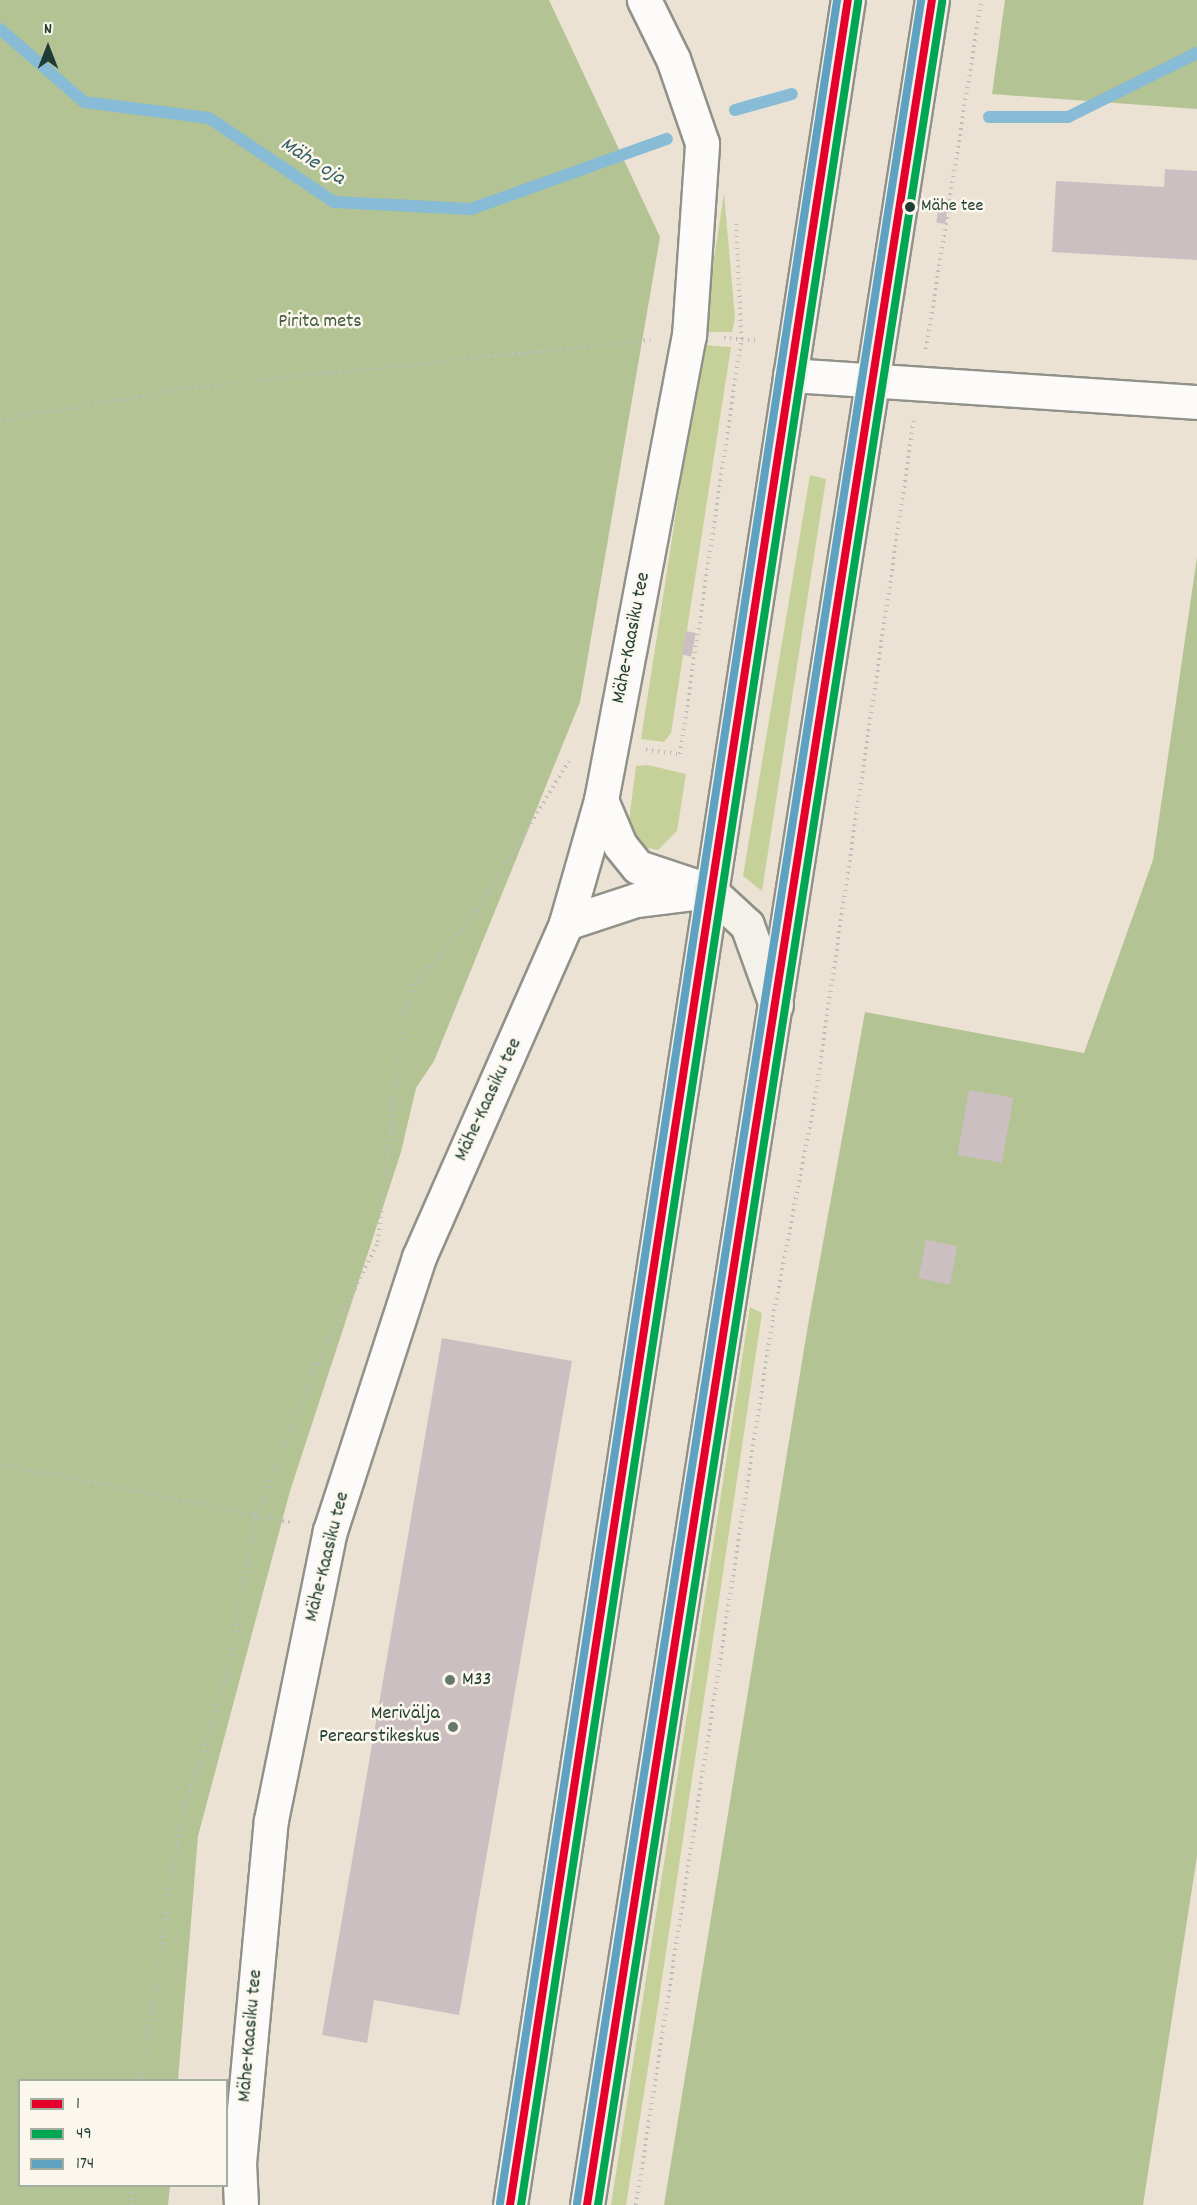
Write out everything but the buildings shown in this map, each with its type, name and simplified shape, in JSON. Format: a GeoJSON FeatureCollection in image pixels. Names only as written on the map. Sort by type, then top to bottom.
{"type":"FeatureCollection","features":[{"type":"Feature","properties":{"kind":"main road"},"geometry":{"type":"LineString","coordinates":[[510,2205],[848,0]]}},
{"type":"Feature","properties":{"kind":"main road"},"geometry":{"type":"LineString","coordinates":[[587,2205],[777,1007],[932,0]]}},
{"type":"Feature","properties":{"kind":"main road"},"geometry":{"type":"LineString","coordinates":[[710,891],[747,924],[777,1007]]}},
{"type":"Feature","properties":{"kind":"street","name":"Mähe-Kaasiku tee"},"geometry":{"type":"LineString","coordinates":[[241,2205],[239,2163],[271,1820],[330,1531],[419,1257],[566,923],[601,800],[689,336],[702,143],[682,81],[645,0]]}},
{"type":"Feature","properties":{"kind":"street"},"geometry":{"type":"LineString","coordinates":[[790,375],[919,387],[1197,402]]}},
{"type":"Feature","properties":{"kind":"street"},"geometry":{"type":"LineString","coordinates":[[601,800],[620,845],[638,867],[710,891]]}},
{"type":"Feature","properties":{"kind":"street"},"geometry":{"type":"LineString","coordinates":[[566,923],[636,900],[710,891]]}},
{"type":"Feature","properties":{"kind":"path"},"geometry":{"type":"LineString","coordinates":[[636,2205],[771,1329],[814,1105],[919,387],[981,0]]}},
{"type":"Feature","properties":{"kind":"path"},"geometry":{"type":"LineString","coordinates":[[0,420],[196,387],[689,336]]}},
{"type":"Feature","properties":{"kind":"path"},"geometry":{"type":"LineString","coordinates":[[741,339],[753,341]]}},
{"type":"Feature","properties":{"kind":"path"},"geometry":{"type":"LineString","coordinates":[[141,2079],[181,1820],[227,1673],[256,1515],[316,1364],[375,1255],[396,1049],[414,986],[477,910],[574,754],[585,747],[612,746]]}},
{"type":"Feature","properties":{"kind":"path"},"geometry":{"type":"LineString","coordinates":[[0,1464],[330,1531]]}},
{"type":"Feature","properties":{"kind":"path"},"geometry":{"type":"LineString","coordinates":[[133,2187],[133,2205]]}},
{"type":"Feature","properties":{"kind":"green space","name":"Pirita mets"},"geometry":{"type":"Polygon","coordinates":[[[0,0],[549,0],[660,237],[580,702],[434,1061],[416,1088],[401,1152],[290,1491],[198,1836],[178,2079],[18,2079],[18,2187],[170,2187],[168,2205],[0,2205],[0,0]]]}},
{"type":"Feature","properties":{"kind":"green space"},"geometry":{"type":"Polygon","coordinates":[[[1005,0],[1197,0],[1197,109],[992,94],[1005,0]]]}},
{"type":"Feature","properties":{"kind":"green space"},"geometry":{"type":"Polygon","coordinates":[[[724,193],[735,318],[732,332],[703,332],[724,193]]]}},
{"type":"Feature","properties":{"kind":"green space"},"geometry":{"type":"Polygon","coordinates":[[[702,345],[731,347],[671,733],[664,742],[641,739],[702,345]]]}},
{"type":"Feature","properties":{"kind":"green space"},"geometry":{"type":"Polygon","coordinates":[[[810,475],[826,479],[762,891],[743,876],[810,475]]]}},
{"type":"Feature","properties":{"kind":"green space"},"geometry":{"type":"Polygon","coordinates":[[[1197,557],[1197,1856],[1143,2205],[664,2205],[808,1325],[865,1012],[1084,1053],[1153,860],[1197,557]]]}},
{"type":"Feature","properties":{"kind":"green space"},"geometry":{"type":"Polygon","coordinates":[[[648,765],[686,774],[677,831],[658,850],[638,846],[628,828],[636,766],[648,765]]]}},
{"type":"Feature","properties":{"kind":"green space"},"geometry":{"type":"Polygon","coordinates":[[[750,1307],[762,1313],[657,2012],[626,2205],[611,2205],[750,1307]]]}},
{"type":"Feature","properties":{"kind":"waterway","name":"Mähe oja"},"geometry":{"type":"LineString","coordinates":[[0,29],[84,102],[209,118],[334,202],[471,209],[667,139]]}},
{"type":"Feature","properties":{"kind":"waterway"},"geometry":{"type":"LineString","coordinates":[[989,117],[1068,117],[1197,53]]}},
{"type":"Feature","properties":{"kind":"waterway"},"geometry":{"type":"LineString","coordinates":[[735,110],[792,94]]}},
{"type":"Feature","properties":{"kind":"transit line","name":"174"},"geometry":{"type":"LineString","coordinates":[[500,2203],[837,0]]}},
{"type":"Feature","properties":{"kind":"transit line","name":"1"},"geometry":{"type":"LineString","coordinates":[[510,2205],[848,0]]}},
{"type":"Feature","properties":{"kind":"transit line","name":"174"},"geometry":{"type":"LineString","coordinates":[[577,2203],[921,0]]}},
{"type":"Feature","properties":{"kind":"transit line","name":"1"},"geometry":{"type":"LineString","coordinates":[[587,2205],[932,0]]}},
{"type":"Feature","properties":{"kind":"transit line","name":"49"},"geometry":{"type":"LineString","coordinates":[[521,2205],[858,2]]}},
{"type":"Feature","properties":{"kind":"transit line","name":"49"},"geometry":{"type":"LineString","coordinates":[[598,2205],[942,2]]}},
{"type":"Feature","properties":{"kind":"place","name":"Mähe tee"},"geometry":{"type":"Point","coordinates":[910,207]}},
{"type":"Feature","properties":{"kind":"place","name":"M33"},"geometry":{"type":"Point","coordinates":[450,1680]}},
{"type":"Feature","properties":{"kind":"place","name":"Merivälja Perearstikeskus"},"geometry":{"type":"Point","coordinates":[453,1727]}}]}
